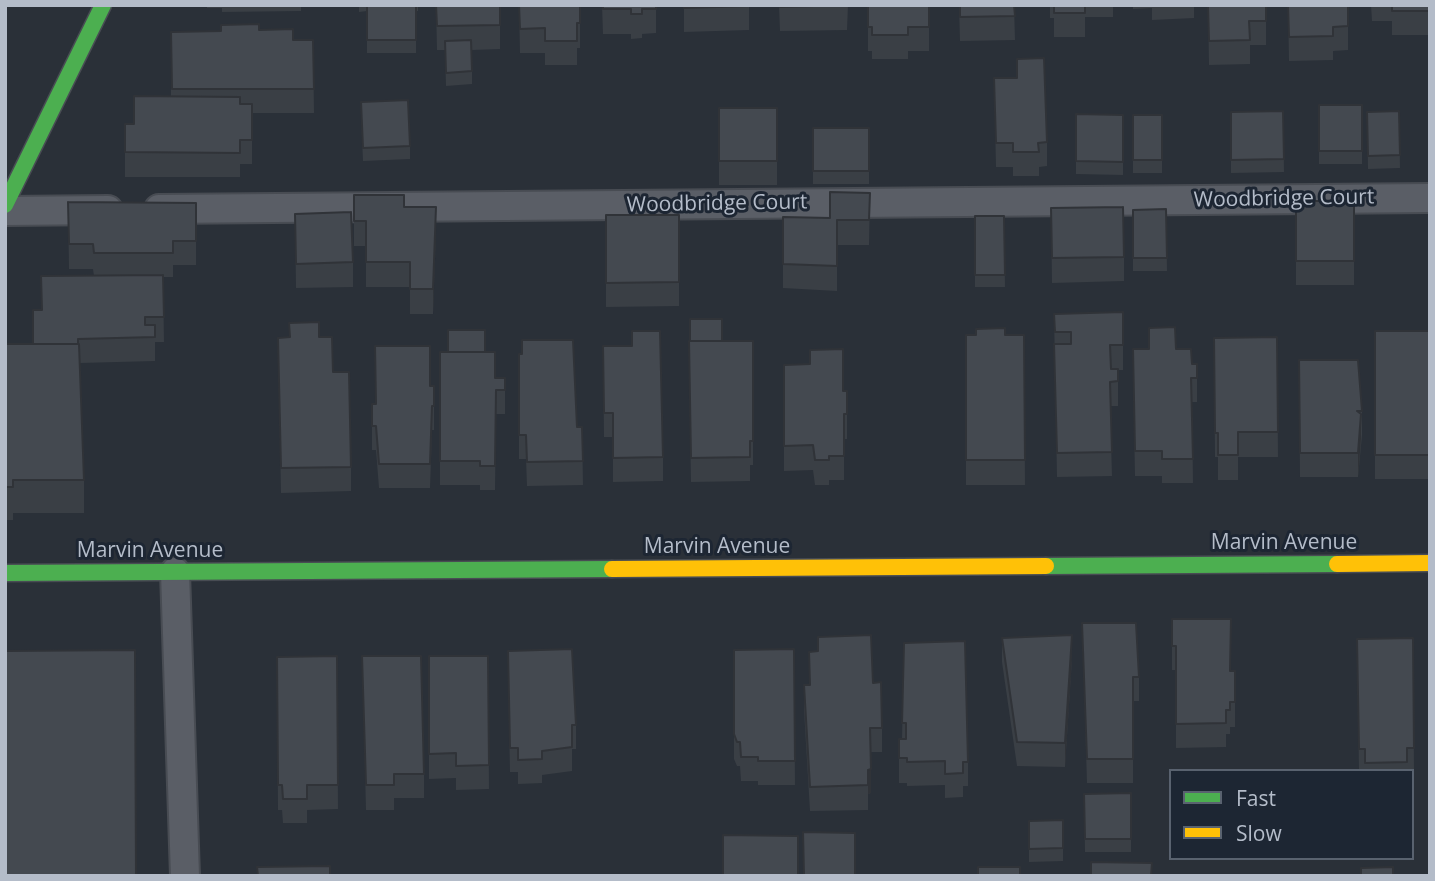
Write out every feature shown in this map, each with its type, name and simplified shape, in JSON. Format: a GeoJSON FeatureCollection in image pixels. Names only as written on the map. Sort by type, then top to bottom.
{"type":"FeatureCollection","features":[{"type":"Feature","properties":{"kind":"street"},"geometry":{"type":"LineString","coordinates":[[5,205],[103,5]]}},
{"type":"Feature","properties":{"kind":"street","name":"Marvin Avenue"},"geometry":{"type":"LineString","coordinates":[[5,573],[1430,562]]}},
{"type":"Feature","properties":{"kind":"lane","name":"Woodbridge Court"},"geometry":{"type":"LineString","coordinates":[[5,211],[1430,198]]}},
{"type":"Feature","properties":{"kind":"lane"},"geometry":{"type":"LineString","coordinates":[[175,572],[185,876]]}},
{"type":"Feature","properties":{"kind":"building"},"geometry":{"type":"Polygon","coordinates":[[[367,5],[416,5],[416,40],[367,40],[367,5]]]}},
{"type":"Feature","properties":{"kind":"building"},"geometry":{"type":"Polygon","coordinates":[[[436,5],[500,5],[500,25],[437,26],[436,5]]]}},
{"type":"Feature","properties":{"kind":"building"},"geometry":{"type":"Polygon","coordinates":[[[519,5],[580,5],[577,41],[545,41],[545,28],[520,29],[519,5]]]}},
{"type":"Feature","properties":{"kind":"building"},"geometry":{"type":"Polygon","coordinates":[[[603,5],[656,5],[656,9],[642,9],[642,14],[631,14],[631,9],[603,9],[603,5]]]}},
{"type":"Feature","properties":{"kind":"building"},"geometry":{"type":"Polygon","coordinates":[[[684,5],[749,5],[749,6],[684,8],[684,5]]]}},
{"type":"Feature","properties":{"kind":"building"},"geometry":{"type":"Polygon","coordinates":[[[780,5],[847,5],[780,7],[780,5]]]}},
{"type":"Feature","properties":{"kind":"building"},"geometry":{"type":"Polygon","coordinates":[[[868,5],[929,5],[929,27],[908,27],[908,35],[872,35],[872,27],[868,27],[868,5]]]}},
{"type":"Feature","properties":{"kind":"building"},"geometry":{"type":"Polygon","coordinates":[[[960,5],[1014,5],[1015,16],[960,17],[960,5]]]}},
{"type":"Feature","properties":{"kind":"building"},"geometry":{"type":"Polygon","coordinates":[[[1054,5],[1085,5],[1085,13],[1054,13],[1054,5]]]}},
{"type":"Feature","properties":{"kind":"building"},"geometry":{"type":"Polygon","coordinates":[[[1208,5],[1266,5],[1266,21],[1249,21],[1250,40],[1209,41],[1208,5]]]}},
{"type":"Feature","properties":{"kind":"building"},"geometry":{"type":"Polygon","coordinates":[[[1288,5],[1348,5],[1348,26],[1333,27],[1333,36],[1289,37],[1288,5]]]}},
{"type":"Feature","properties":{"kind":"building"},"geometry":{"type":"Polygon","coordinates":[[[1392,5],[1430,5],[1430,11],[1392,11],[1392,5]]]}},
{"type":"Feature","properties":{"kind":"building"},"geometry":{"type":"Polygon","coordinates":[[[259,24],[259,30],[293,29],[293,40],[313,40],[314,89],[172,89],[171,32],[221,31],[221,25],[259,24]]]}},
{"type":"Feature","properties":{"kind":"building"},"geometry":{"type":"Polygon","coordinates":[[[471,40],[472,71],[446,73],[445,41],[471,40]]]}},
{"type":"Feature","properties":{"kind":"building"},"geometry":{"type":"Polygon","coordinates":[[[1044,58],[1047,142],[1038,143],[1039,152],[1013,152],[1013,143],[996,143],[994,78],[1017,78],[1017,59],[1044,58]]]}},
{"type":"Feature","properties":{"kind":"building"},"geometry":{"type":"Polygon","coordinates":[[[134,96],[240,97],[240,104],[252,104],[252,140],[240,140],[240,153],[125,152],[125,124],[134,124],[134,96]]]}},
{"type":"Feature","properties":{"kind":"building"},"geometry":{"type":"Polygon","coordinates":[[[408,100],[410,146],[363,148],[361,102],[408,100]]]}},
{"type":"Feature","properties":{"kind":"building"},"geometry":{"type":"Polygon","coordinates":[[[1319,105],[1362,105],[1362,151],[1319,151],[1319,105]]]}},
{"type":"Feature","properties":{"kind":"building"},"geometry":{"type":"Polygon","coordinates":[[[719,108],[777,108],[777,161],[719,161],[719,108]]]}},
{"type":"Feature","properties":{"kind":"building"},"geometry":{"type":"Polygon","coordinates":[[[1283,111],[1284,159],[1231,160],[1231,112],[1283,111]]]}},
{"type":"Feature","properties":{"kind":"building"},"geometry":{"type":"Polygon","coordinates":[[[1399,111],[1400,155],[1368,156],[1367,112],[1399,111]]]}},
{"type":"Feature","properties":{"kind":"building"},"geometry":{"type":"Polygon","coordinates":[[[1076,114],[1123,115],[1123,162],[1076,161],[1076,114]]]}},
{"type":"Feature","properties":{"kind":"building"},"geometry":{"type":"Polygon","coordinates":[[[1133,115],[1162,115],[1162,160],[1133,160],[1133,115]]]}},
{"type":"Feature","properties":{"kind":"building"},"geometry":{"type":"Polygon","coordinates":[[[813,128],[869,128],[869,171],[813,171],[813,128]]]}},
{"type":"Feature","properties":{"kind":"building"},"geometry":{"type":"Polygon","coordinates":[[[830,192],[870,193],[869,220],[837,220],[837,266],[783,264],[783,217],[830,218],[830,192]]]}},
{"type":"Feature","properties":{"kind":"building"},"geometry":{"type":"Polygon","coordinates":[[[354,195],[404,195],[404,207],[436,207],[433,289],[410,289],[410,262],[366,262],[366,221],[354,221],[354,195]]]}},
{"type":"Feature","properties":{"kind":"building"},"geometry":{"type":"Polygon","coordinates":[[[1296,201],[1354,201],[1354,261],[1296,261],[1296,201]]]}},
{"type":"Feature","properties":{"kind":"building"},"geometry":{"type":"Polygon","coordinates":[[[68,202],[196,203],[196,241],[173,241],[173,253],[94,253],[93,244],[69,244],[68,202]]]}},
{"type":"Feature","properties":{"kind":"building"},"geometry":{"type":"Polygon","coordinates":[[[1123,207],[1124,257],[1052,258],[1051,208],[1123,207]]]}},
{"type":"Feature","properties":{"kind":"building"},"geometry":{"type":"Polygon","coordinates":[[[1166,209],[1167,258],[1133,258],[1133,210],[1166,209]]]}},
{"type":"Feature","properties":{"kind":"building"},"geometry":{"type":"Polygon","coordinates":[[[351,212],[353,262],[296,264],[295,214],[351,212]]]}},
{"type":"Feature","properties":{"kind":"building"},"geometry":{"type":"Polygon","coordinates":[[[606,215],[679,215],[679,282],[606,283],[606,215]]]}},
{"type":"Feature","properties":{"kind":"building"},"geometry":{"type":"Polygon","coordinates":[[[975,216],[1004,216],[1005,275],[975,275],[975,216]]]}},
{"type":"Feature","properties":{"kind":"building"},"geometry":{"type":"Polygon","coordinates":[[[163,275],[164,317],[145,317],[145,325],[155,325],[155,337],[78,339],[78,344],[33,344],[33,310],[42,310],[41,276],[163,275]]]}},
{"type":"Feature","properties":{"kind":"building"},"geometry":{"type":"Polygon","coordinates":[[[1123,312],[1123,345],[1110,345],[1111,369],[1118,369],[1118,381],[1110,382],[1112,452],[1057,453],[1054,344],[1071,344],[1071,332],[1055,332],[1054,314],[1123,312]]]}},
{"type":"Feature","properties":{"kind":"building"},"geometry":{"type":"Polygon","coordinates":[[[690,319],[722,319],[722,341],[690,341],[690,319]]]}},
{"type":"Feature","properties":{"kind":"building"},"geometry":{"type":"Polygon","coordinates":[[[319,322],[319,337],[332,337],[333,372],[349,372],[351,467],[281,468],[278,338],[290,337],[289,323],[319,322]]]}},
{"type":"Feature","properties":{"kind":"building"},"geometry":{"type":"Polygon","coordinates":[[[1175,327],[1176,349],[1191,349],[1192,364],[1197,364],[1197,378],[1191,378],[1193,459],[1162,459],[1162,451],[1135,451],[1133,349],[1149,349],[1149,328],[1175,327]]]}},
{"type":"Feature","properties":{"kind":"building"},"geometry":{"type":"Polygon","coordinates":[[[1005,328],[1005,335],[1024,335],[1025,460],[966,460],[966,335],[976,335],[976,329],[1005,328]]]}},
{"type":"Feature","properties":{"kind":"building"},"geometry":{"type":"Polygon","coordinates":[[[448,330],[485,330],[485,352],[448,352],[448,330]]]}},
{"type":"Feature","properties":{"kind":"building"},"geometry":{"type":"Polygon","coordinates":[[[632,331],[660,331],[663,457],[613,458],[613,413],[604,413],[603,346],[632,346],[632,331]]]}},
{"type":"Feature","properties":{"kind":"building"},"geometry":{"type":"Polygon","coordinates":[[[1375,331],[1430,331],[1430,455],[1375,455],[1375,331]]]}},
{"type":"Feature","properties":{"kind":"building"},"geometry":{"type":"Polygon","coordinates":[[[1277,337],[1278,432],[1238,432],[1238,455],[1218,455],[1218,433],[1215,433],[1214,338],[1277,337]]]}},
{"type":"Feature","properties":{"kind":"building"},"geometry":{"type":"Polygon","coordinates":[[[522,340],[573,340],[577,427],[582,427],[583,461],[527,462],[526,435],[519,435],[519,354],[522,354],[522,340]]]}},
{"type":"Feature","properties":{"kind":"building"},"geometry":{"type":"Polygon","coordinates":[[[689,341],[753,341],[753,441],[750,441],[750,457],[691,458],[689,341]]]}},
{"type":"Feature","properties":{"kind":"building"},"geometry":{"type":"Polygon","coordinates":[[[5,344],[79,344],[84,480],[13,480],[13,487],[5,487],[5,344]]]}},
{"type":"Feature","properties":{"kind":"building"},"geometry":{"type":"Polygon","coordinates":[[[375,346],[430,346],[430,386],[434,386],[434,406],[430,464],[379,464],[376,426],[372,426],[372,404],[376,404],[375,346]]]}},
{"type":"Feature","properties":{"kind":"building"},"geometry":{"type":"Polygon","coordinates":[[[843,349],[843,391],[847,391],[844,456],[815,460],[813,445],[784,446],[784,365],[810,364],[810,350],[843,349]]]}},
{"type":"Feature","properties":{"kind":"building"},"geometry":{"type":"Polygon","coordinates":[[[440,352],[495,352],[495,378],[505,378],[505,390],[496,390],[495,466],[480,466],[480,461],[440,461],[440,352]]]}},
{"type":"Feature","properties":{"kind":"building"},"geometry":{"type":"Polygon","coordinates":[[[1299,360],[1358,360],[1362,411],[1357,411],[1361,414],[1358,453],[1300,453],[1299,360]]]}},
{"type":"Feature","properties":{"kind":"building"},"geometry":{"type":"Polygon","coordinates":[[[1172,619],[1231,619],[1230,671],[1235,671],[1235,702],[1230,702],[1230,710],[1226,710],[1226,723],[1176,724],[1176,646],[1172,646],[1172,619]]]}},
{"type":"Feature","properties":{"kind":"building"},"geometry":{"type":"Polygon","coordinates":[[[1082,623],[1136,623],[1139,677],[1133,677],[1133,759],[1087,759],[1082,623]]]}},
{"type":"Feature","properties":{"kind":"building"},"geometry":{"type":"Polygon","coordinates":[[[871,635],[873,683],[881,682],[882,728],[870,728],[871,769],[868,770],[868,785],[810,787],[804,685],[810,685],[809,652],[818,651],[818,637],[871,635]]]}},
{"type":"Feature","properties":{"kind":"building"},"geometry":{"type":"Polygon","coordinates":[[[1072,635],[1065,743],[1017,742],[1002,638],[1072,635]]]}},
{"type":"Feature","properties":{"kind":"building"},"geometry":{"type":"Polygon","coordinates":[[[1413,638],[1414,748],[1407,748],[1407,762],[1365,763],[1365,749],[1359,749],[1357,639],[1413,638]]]}},
{"type":"Feature","properties":{"kind":"building"},"geometry":{"type":"Polygon","coordinates":[[[965,641],[968,762],[963,762],[963,773],[945,774],[945,761],[907,762],[907,758],[899,758],[899,739],[906,739],[906,723],[902,723],[904,643],[965,641]]]}},
{"type":"Feature","properties":{"kind":"building"},"geometry":{"type":"Polygon","coordinates":[[[572,649],[576,725],[572,725],[572,747],[542,751],[542,759],[518,760],[518,748],[510,748],[508,651],[572,649]]]}},
{"type":"Feature","properties":{"kind":"building"},"geometry":{"type":"Polygon","coordinates":[[[794,649],[795,761],[758,761],[758,757],[741,757],[740,742],[737,742],[734,734],[734,650],[794,649]]]}},
{"type":"Feature","properties":{"kind":"building"},"geometry":{"type":"Polygon","coordinates":[[[135,650],[136,876],[5,876],[5,651],[135,650]]]}},
{"type":"Feature","properties":{"kind":"building"},"geometry":{"type":"Polygon","coordinates":[[[337,656],[338,785],[307,785],[307,799],[283,799],[282,785],[278,785],[277,657],[337,656]]]}},
{"type":"Feature","properties":{"kind":"building"},"geometry":{"type":"Polygon","coordinates":[[[362,656],[421,656],[424,774],[394,774],[394,785],[366,785],[362,656]]]}},
{"type":"Feature","properties":{"kind":"building"},"geometry":{"type":"Polygon","coordinates":[[[429,656],[488,656],[489,765],[456,766],[456,753],[429,754],[429,656]]]}},
{"type":"Feature","properties":{"kind":"building"},"geometry":{"type":"Polygon","coordinates":[[[1131,793],[1131,839],[1085,839],[1084,794],[1131,793]]]}},
{"type":"Feature","properties":{"kind":"building"},"geometry":{"type":"Polygon","coordinates":[[[1063,820],[1063,848],[1029,849],[1029,821],[1063,820]]]}},
{"type":"Feature","properties":{"kind":"building"},"geometry":{"type":"Polygon","coordinates":[[[803,832],[855,833],[855,876],[804,876],[803,832]]]}},
{"type":"Feature","properties":{"kind":"building"},"geometry":{"type":"Polygon","coordinates":[[[723,835],[798,836],[798,876],[723,876],[723,835]]]}},
{"type":"Feature","properties":{"kind":"building"},"geometry":{"type":"Polygon","coordinates":[[[1091,862],[1152,863],[1151,876],[1091,876],[1091,862]]]}},
{"type":"Feature","properties":{"kind":"building"},"geometry":{"type":"Polygon","coordinates":[[[330,866],[330,876],[258,876],[257,867],[330,866]]]}},
{"type":"Feature","properties":{"kind":"building"},"geometry":{"type":"Polygon","coordinates":[[[978,867],[1020,867],[1020,876],[978,876],[978,867]]]}},
{"type":"Feature","properties":{"kind":"building"},"geometry":{"type":"Polygon","coordinates":[[[1393,867],[1393,876],[1361,876],[1361,868],[1393,867]]]}},
{"type":"Feature","properties":{"kind":"traffic: fast"},"geometry":{"type":"LineString","coordinates":[[5,205],[103,5]]}},
{"type":"Feature","properties":{"kind":"traffic: fast"},"geometry":{"type":"LineString","coordinates":[[1046,566],[1337,564]]}},
{"type":"Feature","properties":{"kind":"traffic: fast"},"geometry":{"type":"LineString","coordinates":[[5,573],[612,569]]}},
{"type":"Feature","properties":{"kind":"traffic: slow"},"geometry":{"type":"LineString","coordinates":[[1337,564],[1430,563]]}},
{"type":"Feature","properties":{"kind":"traffic: slow"},"geometry":{"type":"LineString","coordinates":[[612,569],[1046,566]]}}]}
